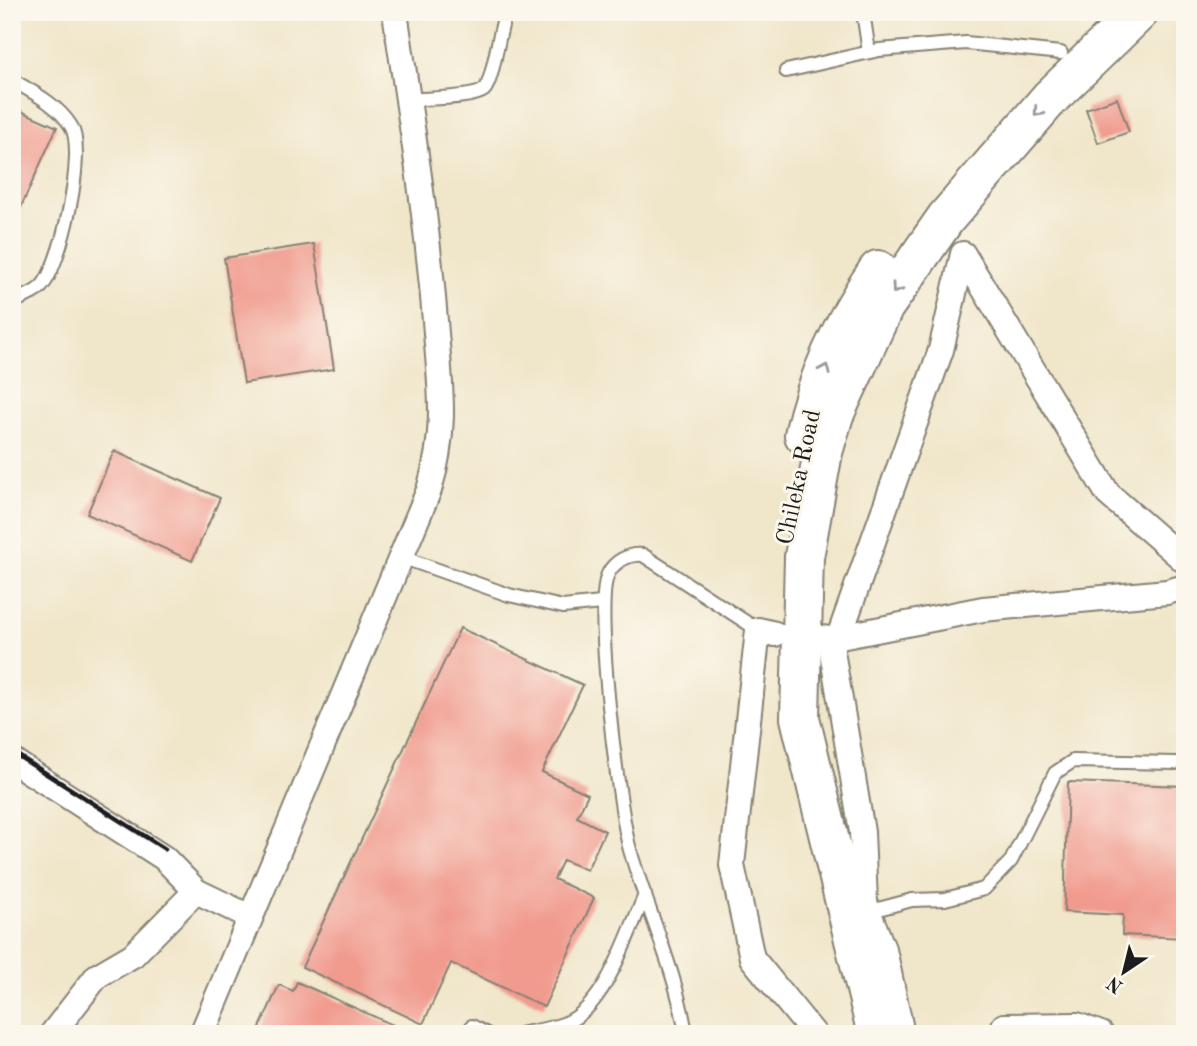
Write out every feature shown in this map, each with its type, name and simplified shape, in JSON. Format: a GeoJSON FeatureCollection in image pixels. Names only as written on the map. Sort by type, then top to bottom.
{"type":"FeatureCollection","features":[{"type":"Feature","properties":{"kind":"highway","name":"Chileka Road"},"geometry":{"type":"LineString","coordinates":[[855,1034],[776,719],[801,635],[781,547],[802,442],[820,379],[846,323],[876,273],[920,212],[1028,86],[1104,12]]}},
{"type":"Feature","properties":{"kind":"highway"},"geometry":{"type":"LineString","coordinates":[[877,1034],[858,915],[800,718],[804,557],[823,452],[834,415],[884,307],[946,218],[1050,98],[1139,12]]}},
{"type":"Feature","properties":{"kind":"street"},"geometry":{"type":"LineString","coordinates":[[202,1034],[429,490],[439,458],[443,425],[429,245],[395,12]]}},
{"type":"Feature","properties":{"kind":"street"},"geometry":{"type":"LineString","coordinates":[[814,1034],[752,958],[733,865],[801,635],[941,350],[963,254],[1108,494],[1185,561]]}},
{"type":"Feature","properties":{"kind":"street"},"geometry":{"type":"LineString","coordinates":[[801,635],[984,609],[1167,592],[1185,587]]}},
{"type":"Feature","properties":{"kind":"street"},"geometry":{"type":"LineString","coordinates":[[12,764],[16,763],[164,858],[196,891],[250,918]]}},
{"type":"Feature","properties":{"kind":"street"},"geometry":{"type":"LineString","coordinates":[[52,1034],[97,976],[133,955],[196,891]]}},
{"type":"Feature","properties":{"kind":"street"},"geometry":{"type":"LineString","coordinates":[[858,915],[885,954],[902,1034]]}},
{"type":"Feature","properties":{"kind":"street"},"geometry":{"type":"LineString","coordinates":[[1012,1034],[1004,1026],[1077,1025],[1101,1034]]}},
{"type":"Feature","properties":{"kind":"lane"},"geometry":{"type":"LineString","coordinates":[[408,100],[470,95],[483,91],[491,80],[499,30],[506,12]]}},
{"type":"Feature","properties":{"kind":"lane"},"geometry":{"type":"LineString","coordinates":[[863,12],[869,52]]}},
{"type":"Feature","properties":{"kind":"lane"},"geometry":{"type":"LineString","coordinates":[[786,71],[869,52],[966,43],[1061,53]]}},
{"type":"Feature","properties":{"kind":"lane"},"geometry":{"type":"LineString","coordinates":[[12,80],[52,104],[73,128],[77,178],[52,272],[40,288],[12,302]]}},
{"type":"Feature","properties":{"kind":"lane"},"geometry":{"type":"LineString","coordinates":[[686,1034],[629,847],[616,773],[601,603],[607,574],[616,563],[634,554],[643,555],[801,635]]}},
{"type":"Feature","properties":{"kind":"lane"},"geometry":{"type":"LineString","coordinates":[[401,557],[509,595],[563,607],[601,603]]}},
{"type":"Feature","properties":{"kind":"lane"},"geometry":{"type":"LineString","coordinates":[[858,915],[912,900],[945,899],[984,889],[1011,861],[1055,773],[1073,761],[1176,763]]}},
{"type":"Feature","properties":{"kind":"lane"},"geometry":{"type":"LineString","coordinates":[[520,1034],[565,1024],[588,1007],[604,987],[645,895]]}},
{"type":"Feature","properties":{"kind":"lane"},"geometry":{"type":"LineString","coordinates":[[472,1026],[488,1034]]}},
{"type":"Feature","properties":{"kind":"building"},"geometry":{"type":"Polygon","coordinates":[[[1117,98],[1129,132],[1098,143],[1086,109],[1117,98]]]}},
{"type":"Feature","properties":{"kind":"building"},"geometry":{"type":"Polygon","coordinates":[[[12,107],[57,127],[17,216],[12,214],[12,107]]]}},
{"type":"Feature","properties":{"kind":"building"},"geometry":{"type":"Polygon","coordinates":[[[314,244],[334,369],[244,383],[224,258],[314,244]]]}},
{"type":"Feature","properties":{"kind":"building"},"geometry":{"type":"Polygon","coordinates":[[[114,451],[220,498],[192,561],[87,514],[114,451]]]}},
{"type":"Feature","properties":{"kind":"building"},"geometry":{"type":"Polygon","coordinates":[[[460,628],[583,685],[542,772],[588,794],[577,817],[605,831],[587,870],[563,860],[554,879],[594,898],[544,1007],[451,963],[423,1024],[302,967],[460,628]]]}},
{"type":"Feature","properties":{"kind":"building"},"geometry":{"type":"Polygon","coordinates":[[[1068,782],[1185,786],[1185,938],[1122,935],[1123,915],[1064,912],[1068,782]]]}},
{"type":"Feature","properties":{"kind":"building"},"geometry":{"type":"Polygon","coordinates":[[[297,982],[413,1034],[257,1034],[279,985],[293,991],[297,982]]]}},
{"type":"Feature","properties":{"kind":"railway"},"geometry":{"type":"LineString","coordinates":[[12,752],[165,849]]}}]}
